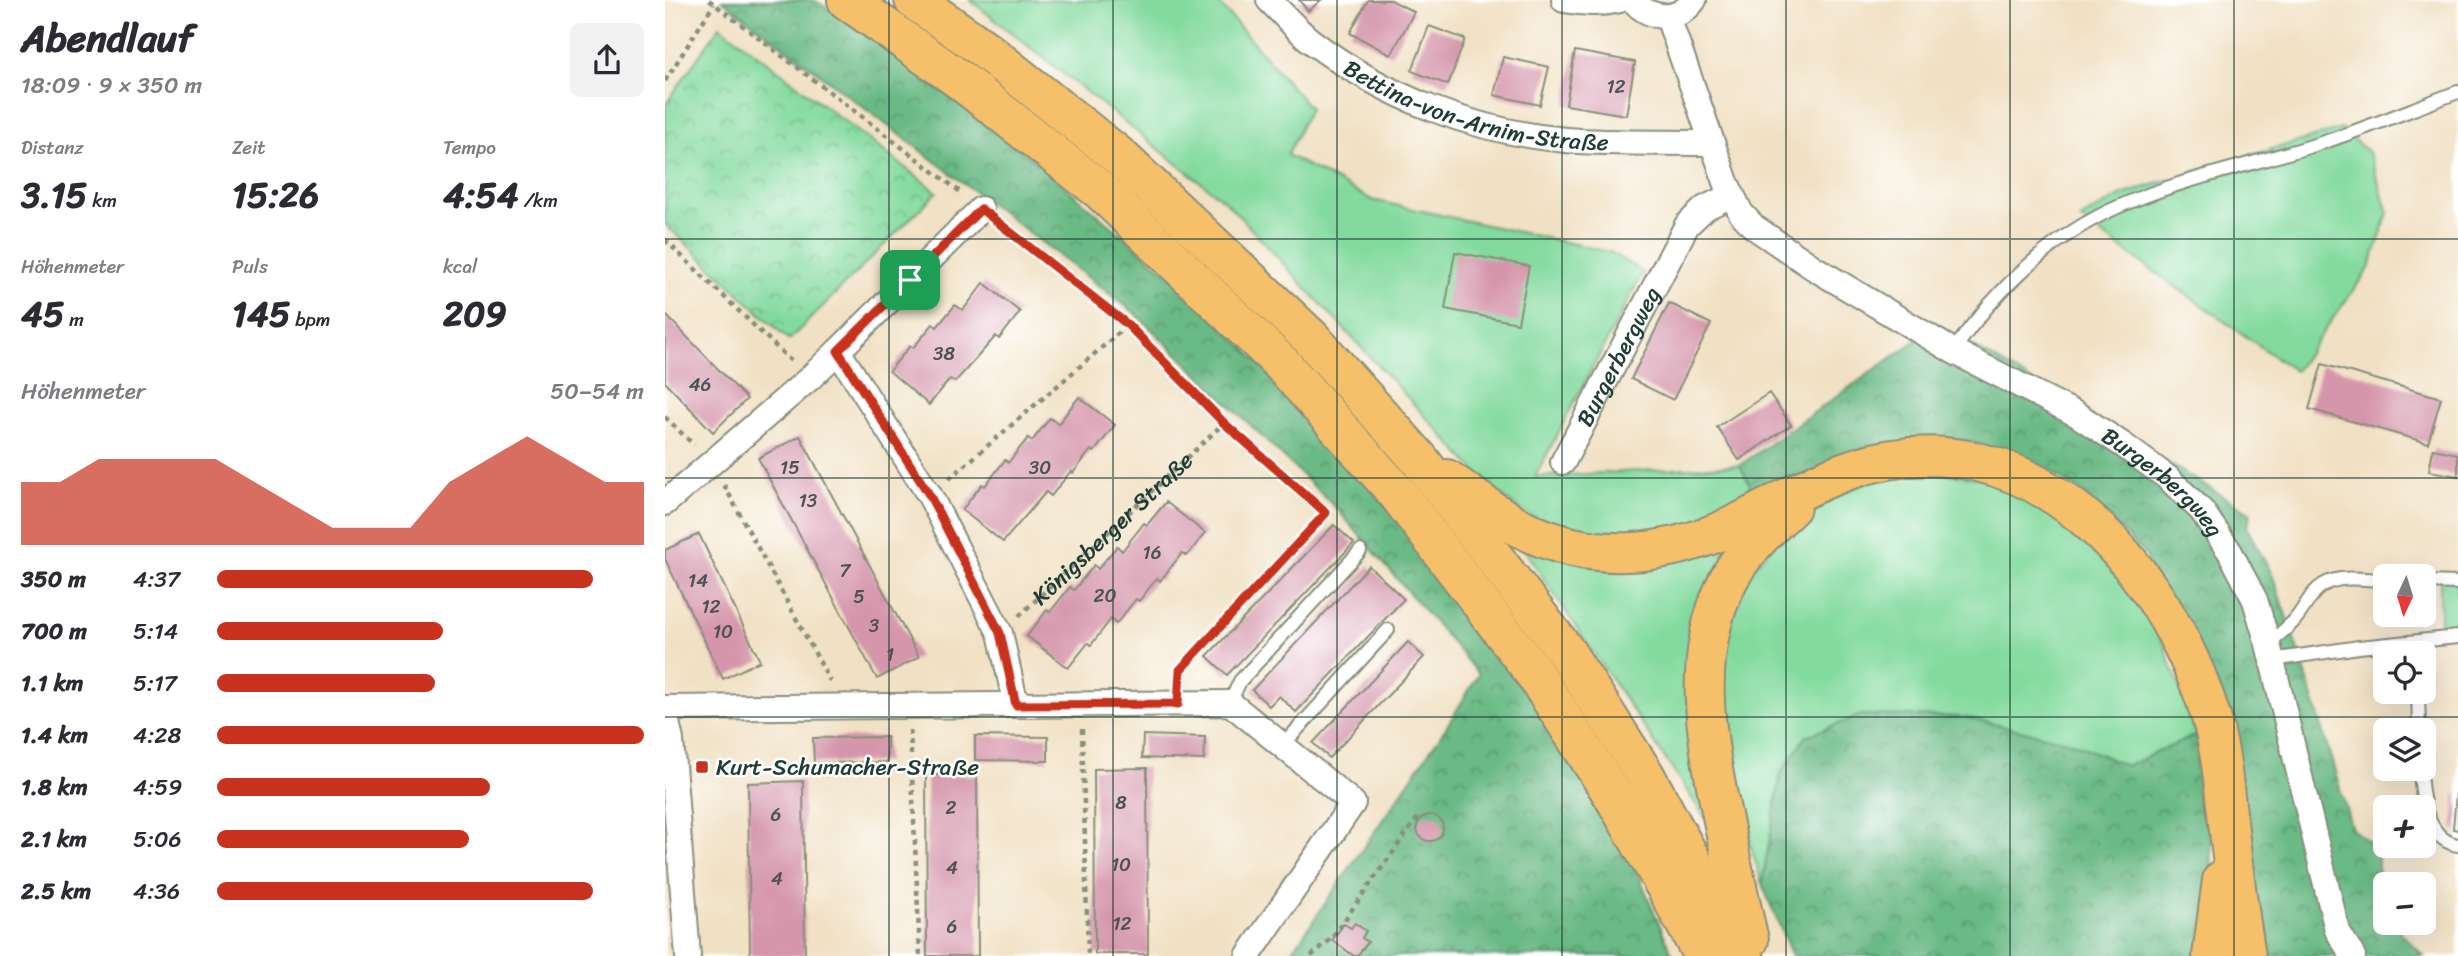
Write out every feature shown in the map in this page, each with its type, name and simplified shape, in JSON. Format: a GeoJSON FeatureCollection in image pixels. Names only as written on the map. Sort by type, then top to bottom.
{"type":"FeatureCollection","features":[{"type":"Feature","properties":{"kind":"highway"},"geometry":{"type":"LineString","coordinates":[[847,0],[960,79],[1101,191],[1282,364],[1397,493],[1534,673],[1614,796],[1703,956]]}},
{"type":"Feature","properties":{"kind":"highway"},"geometry":{"type":"LineString","coordinates":[[914,0],[984,49],[1120,157],[1311,338],[1419,459],[1566,652],[1645,775],[1744,956]]}},
{"type":"Feature","properties":{"kind":"highway"},"geometry":{"type":"LineString","coordinates":[[1419,459],[1523,529],[1574,548],[1609,553],[1642,552],[1700,540],[1825,479],[1853,468],[1908,456],[1964,459],[2022,475],[2048,489],[2101,532],[2137,573],[2175,631],[2197,675],[2212,719],[2220,758],[2246,956]]}},
{"type":"Feature","properties":{"kind":"highway"},"geometry":{"type":"LineString","coordinates":[[1752,956],[1712,766],[1704,693],[1706,656],[1724,588],[1742,559],[1765,531],[1825,479]]}},
{"type":"Feature","properties":{"kind":"highway"},"geometry":{"type":"LineString","coordinates":[[2212,956],[2229,829]]}},
{"type":"Feature","properties":{"kind":"street","name":"Bettina-von-Arnim-Straße"},"geometry":{"type":"LineString","coordinates":[[1269,0],[1309,40],[1370,80],[1430,109],[1494,130],[1567,140],[1711,143]]}},
{"type":"Feature","properties":{"kind":"street"},"geometry":{"type":"LineString","coordinates":[[1564,0],[1609,3],[1620,0]]}},
{"type":"Feature","properties":{"kind":"street"},"geometry":{"type":"LineString","coordinates":[[1633,0],[1640,9],[1653,16],[1668,17],[1681,12],[1694,0]]}},
{"type":"Feature","properties":{"kind":"street","name":"Burgerbergweg"},"geometry":{"type":"LineString","coordinates":[[1668,17],[1711,143],[1732,195],[1741,213],[1754,227],[1814,268],[1953,351],[2075,415],[2123,444],[2168,478],[2202,511],[2230,552],[2255,600],[2337,930],[2353,956]]}},
{"type":"Feature","properties":{"kind":"street","name":"Burgerbergweg"},"geometry":{"type":"LineString","coordinates":[[1563,461],[1687,225],[1705,208],[1732,195]]}},
{"type":"Feature","properties":{"kind":"street"},"geometry":{"type":"LineString","coordinates":[[665,503],[810,378],[981,209]]}},
{"type":"Feature","properties":{"kind":"street"},"geometry":{"type":"LineString","coordinates":[[838,351],[930,496],[1000,633],[1016,705]]}},
{"type":"Feature","properties":{"kind":"street"},"geometry":{"type":"LineString","coordinates":[[665,708],[1230,703],[1353,803],[1248,955]]}},
{"type":"Feature","properties":{"kind":"street"},"geometry":{"type":"LineString","coordinates":[[665,713],[688,956]]}},
{"type":"Feature","properties":{"kind":"lane"},"geometry":{"type":"LineString","coordinates":[[1953,351],[1974,321],[2002,289],[2060,240],[2119,206],[2203,176],[2318,144],[2458,92]]}},
{"type":"Feature","properties":{"kind":"lane"},"geometry":{"type":"LineString","coordinates":[[1230,703],[1240,681],[1360,551]]}},
{"type":"Feature","properties":{"kind":"lane"},"geometry":{"type":"LineString","coordinates":[[2270,652],[2295,620],[2307,599],[2318,588],[2340,579],[2373,580]]}},
{"type":"Feature","properties":{"kind":"lane"},"geometry":{"type":"LineString","coordinates":[[2436,582],[2458,583]]}},
{"type":"Feature","properties":{"kind":"lane"},"geometry":{"type":"LineString","coordinates":[[1283,745],[1388,631]]}},
{"type":"Feature","properties":{"kind":"lane"},"geometry":{"type":"LineString","coordinates":[[2436,642],[2458,637]]}},
{"type":"Feature","properties":{"kind":"lane"},"geometry":{"type":"LineString","coordinates":[[2270,652],[2373,647]]}},
{"type":"Feature","properties":{"kind":"lane"},"geometry":{"type":"LineString","coordinates":[[2421,781],[2431,826],[2448,844],[2458,845]]}},
{"type":"Feature","properties":{"kind":"path"},"geometry":{"type":"LineString","coordinates":[[665,81],[712,2],[1128,325],[1224,423],[1326,513],[1180,670],[1178,704]]}},
{"type":"Feature","properties":{"kind":"path"},"geometry":{"type":"LineString","coordinates":[[665,240],[810,378]]}},
{"type":"Feature","properties":{"kind":"path"},"geometry":{"type":"LineString","coordinates":[[930,496],[1128,325]]}},
{"type":"Feature","properties":{"kind":"path"},"geometry":{"type":"LineString","coordinates":[[665,417],[712,462],[843,706]]}},
{"type":"Feature","properties":{"kind":"path","name":"Königsberger Straße"},"geometry":{"type":"LineString","coordinates":[[1000,633],[1224,423]]}},
{"type":"Feature","properties":{"kind":"path"},"geometry":{"type":"LineString","coordinates":[[1081,705],[1089,956]]}},
{"type":"Feature","properties":{"kind":"path"},"geometry":{"type":"LineString","coordinates":[[909,706],[920,956]]}},
{"type":"Feature","properties":{"kind":"path"},"geometry":{"type":"LineString","coordinates":[[1311,956],[1331,939],[1418,817]]}},
{"type":"Feature","properties":{"kind":"green space"},"geometry":{"type":"Polygon","coordinates":[[[722,0],[814,0],[859,28],[1037,163],[1180,284],[1301,404],[1423,549],[1532,699],[1624,841],[1673,956],[1289,956],[1445,729],[1479,674],[1337,509],[1135,313],[722,0]]]}},
{"type":"Feature","properties":{"kind":"green space"},"geometry":{"type":"Polygon","coordinates":[[[970,0],[1216,0],[1310,108],[1287,155],[1372,200],[1610,252],[1643,272],[1535,477],[1740,465],[1756,497],[1686,527],[1641,537],[1618,538],[1592,536],[1565,529],[1517,507],[1475,470],[1227,203],[970,0]]]}},
{"type":"Feature","properties":{"kind":"green space"},"geometry":{"type":"Polygon","coordinates":[[[720,26],[937,192],[789,340],[665,224],[665,105],[720,26]]]}},
{"type":"Feature","properties":{"kind":"green space"},"geometry":{"type":"Polygon","coordinates":[[[2342,129],[2369,153],[2388,213],[2370,267],[2295,371],[2080,219],[2122,195],[2342,129]]]}},
{"type":"Feature","properties":{"kind":"green space"},"geometry":{"type":"Polygon","coordinates":[[[1938,325],[2251,513],[2247,528],[2272,574],[2308,681],[2352,829],[2373,845],[2373,858],[2378,858],[2378,872],[2373,872],[2373,935],[2403,935],[2424,956],[2260,956],[2146,556],[2082,492],[2029,458],[1962,440],[1891,445],[1756,497],[1740,465],[1938,325]]]}},
{"type":"Feature","properties":{"kind":"green space"},"geometry":{"type":"Polygon","coordinates":[[[1928,472],[1986,479],[2048,510],[2115,569],[2162,640],[2197,735],[2126,766],[2074,743],[1965,717],[1861,715],[1781,773],[1762,884],[1724,754],[1723,642],[1751,569],[1806,512],[1872,479],[1928,472]]]}},
{"type":"Feature","properties":{"kind":"green space"},"geometry":{"type":"Polygon","coordinates":[[[1759,524],[1704,605],[1714,831],[1517,539],[1592,566],[1759,524]]]}},
{"type":"Feature","properties":{"kind":"green space"},"geometry":{"type":"Polygon","coordinates":[[[2440,574],[2458,576],[2458,626],[2440,625],[2440,574]]]}},
{"type":"Feature","properties":{"kind":"green space"},"geometry":{"type":"Polygon","coordinates":[[[1861,715],[1965,717],[2074,743],[2126,766],[2197,735],[2211,800],[2212,868],[2198,956],[1792,956],[1762,884],[1781,773],[1806,736],[1861,715]]]}},
{"type":"Feature","properties":{"kind":"building"},"geometry":{"type":"Polygon","coordinates":[[[1299,0],[1321,0],[1308,11],[1299,0]]]}},
{"type":"Feature","properties":{"kind":"building"},"geometry":{"type":"Polygon","coordinates":[[[1368,0],[1391,0],[1414,12],[1391,55],[1350,33],[1368,0]]]}},
{"type":"Feature","properties":{"kind":"building"},"geometry":{"type":"Polygon","coordinates":[[[1429,26],[1465,39],[1448,85],[1412,71],[1429,26]]]}},
{"type":"Feature","properties":{"kind":"building"},"geometry":{"type":"Polygon","coordinates":[[[1575,51],[1635,62],[1626,115],[1566,105],[1575,51]]]}},
{"type":"Feature","properties":{"kind":"building"},"geometry":{"type":"Polygon","coordinates":[[[1503,57],[1549,67],[1540,105],[1494,95],[1503,57]]]}},
{"type":"Feature","properties":{"kind":"building"},"geometry":{"type":"Polygon","coordinates":[[[1455,252],[1529,266],[1518,323],[1445,309],[1455,252]]]}},
{"type":"Feature","properties":{"kind":"building"},"geometry":{"type":"Polygon","coordinates":[[[984,283],[1020,312],[999,339],[996,336],[955,382],[950,379],[929,405],[889,371],[933,324],[937,327],[955,305],[963,310],[984,283]]]}},
{"type":"Feature","properties":{"kind":"building"},"geometry":{"type":"Polygon","coordinates":[[[1669,303],[1711,324],[1673,400],[1631,379],[1669,303]]]}},
{"type":"Feature","properties":{"kind":"building"},"geometry":{"type":"Polygon","coordinates":[[[665,314],[747,399],[713,432],[665,382],[665,314]]]}},
{"type":"Feature","properties":{"kind":"building"},"geometry":{"type":"Polygon","coordinates":[[[2322,364],[2441,398],[2428,443],[2309,409],[2322,364]]]}},
{"type":"Feature","properties":{"kind":"building"},"geometry":{"type":"Polygon","coordinates":[[[1769,393],[1791,425],[1739,460],[1717,427],[1769,393]]]}},
{"type":"Feature","properties":{"kind":"building"},"geometry":{"type":"Polygon","coordinates":[[[1079,397],[1115,425],[1094,452],[1091,450],[1051,496],[1046,492],[1003,542],[962,510],[1005,460],[1008,463],[1028,438],[1032,441],[1050,418],[1058,424],[1079,397]]]}},
{"type":"Feature","properties":{"kind":"building"},"geometry":{"type":"Polygon","coordinates":[[[800,436],[919,657],[877,679],[758,458],[800,436]]]}},
{"type":"Feature","properties":{"kind":"building"},"geometry":{"type":"Polygon","coordinates":[[[2433,449],[2458,454],[2458,476],[2429,471],[2433,449]]]}},
{"type":"Feature","properties":{"kind":"building"},"geometry":{"type":"Polygon","coordinates":[[[1166,502],[1205,533],[1187,556],[1182,553],[1160,581],[1157,578],[1116,624],[1111,619],[1091,645],[1088,643],[1068,668],[1027,636],[1047,610],[1050,612],[1070,587],[1074,590],[1094,565],[1098,569],[1117,546],[1122,551],[1144,523],[1147,525],[1166,502]]]}},
{"type":"Feature","properties":{"kind":"building"},"geometry":{"type":"Polygon","coordinates":[[[1334,525],[1354,543],[1227,675],[1207,656],[1334,525]]]}},
{"type":"Feature","properties":{"kind":"building"},"geometry":{"type":"Polygon","coordinates":[[[699,534],[760,661],[723,679],[665,559],[665,550],[699,534]]]}},
{"type":"Feature","properties":{"kind":"building"},"geometry":{"type":"Polygon","coordinates":[[[1369,566],[1404,599],[1296,712],[1279,696],[1269,706],[1252,690],[1369,566]]]}},
{"type":"Feature","properties":{"kind":"building"},"geometry":{"type":"Polygon","coordinates":[[[1408,642],[1424,657],[1329,758],[1313,743],[1408,642]]]}},
{"type":"Feature","properties":{"kind":"building"},"geometry":{"type":"Polygon","coordinates":[[[1143,735],[1205,737],[1204,760],[1142,758],[1143,735]]]}},
{"type":"Feature","properties":{"kind":"building"},"geometry":{"type":"Polygon","coordinates":[[[975,736],[1048,737],[1048,761],[975,760],[975,736]]]}},
{"type":"Feature","properties":{"kind":"building"},"geometry":{"type":"Polygon","coordinates":[[[887,737],[887,762],[814,763],[813,738],[887,737]]]}},
{"type":"Feature","properties":{"kind":"building"},"geometry":{"type":"Polygon","coordinates":[[[1147,768],[1148,954],[1095,954],[1094,769],[1147,768]]]}},
{"type":"Feature","properties":{"kind":"building"},"geometry":{"type":"Polygon","coordinates":[[[926,775],[977,775],[978,956],[927,956],[926,775]]]}},
{"type":"Feature","properties":{"kind":"building"},"geometry":{"type":"Polygon","coordinates":[[[803,781],[805,956],[750,956],[748,783],[803,781]]]}},
{"type":"Feature","properties":{"kind":"building"},"geometry":{"type":"Polygon","coordinates":[[[2458,794],[2458,830],[2453,829],[2458,794]]]}},
{"type":"Feature","properties":{"kind":"building"},"geometry":{"type":"Polygon","coordinates":[[[1430,815],[1439,819],[1443,828],[1439,837],[1430,841],[1421,837],[1417,828],[1421,819],[1430,815]]]}},
{"type":"Feature","properties":{"kind":"building"},"geometry":{"type":"Polygon","coordinates":[[[1355,923],[1366,931],[1362,938],[1368,942],[1357,956],[1332,940],[1344,924],[1351,928],[1355,923]]]}},
{"type":"Feature","properties":{"kind":"place","name":"Kurt-Schumacher-Straße"},"geometry":{"type":"Point","coordinates":[702,767]}},
{"type":"Feature","properties":{"kind":"route"},"geometry":{"type":"LineString","coordinates":[[981,209],[1128,325],[1224,423],[1326,513],[1180,670],[1178,704],[1016,705],[1000,633],[930,496],[838,351],[910,280],[981,209]]}}]}
